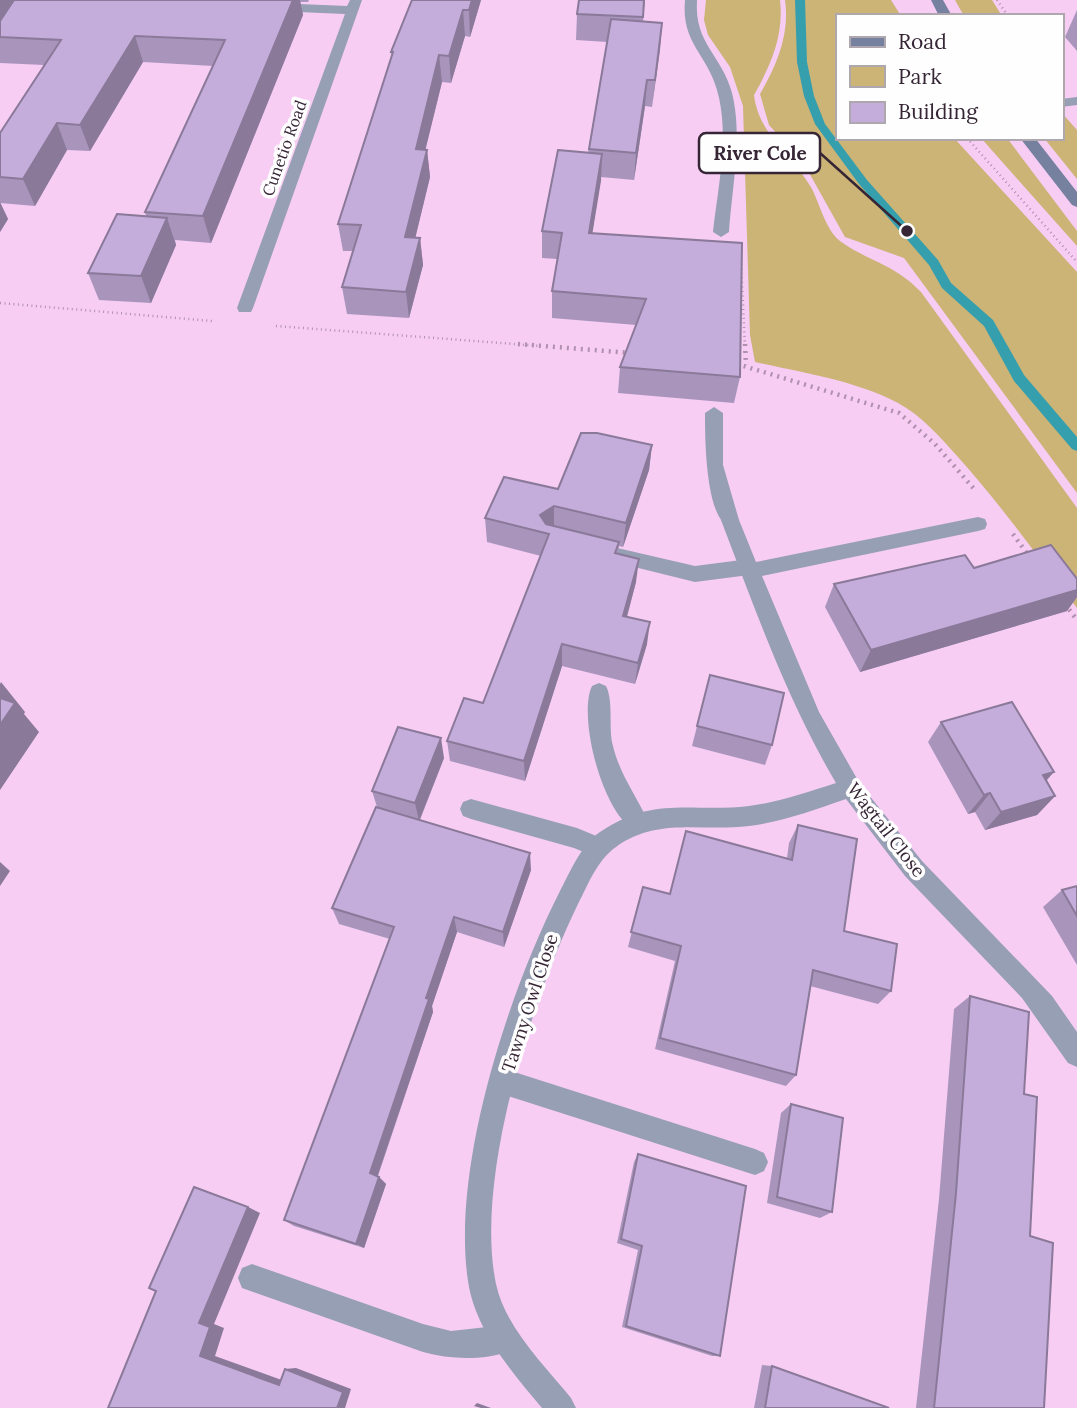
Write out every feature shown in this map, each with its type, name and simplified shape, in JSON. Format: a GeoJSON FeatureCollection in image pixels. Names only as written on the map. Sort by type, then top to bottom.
{"type":"FeatureCollection","features":[{"type":"Feature","properties":{"kind":"street"},"geometry":{"type":"LineString","coordinates":[[691,0],[689,29],[726,94],[727,140],[721,232]]}},
{"type":"Feature","properties":{"kind":"street"},"geometry":{"type":"LineString","coordinates":[[257,6],[354,5]]}},
{"type":"Feature","properties":{"kind":"street","name":"Cunetio Road"},"geometry":{"type":"LineString","coordinates":[[245,308],[354,5]]}},
{"type":"Feature","properties":{"kind":"street"},"geometry":{"type":"LineString","coordinates":[[1029,140],[1077,202]]}},
{"type":"Feature","properties":{"kind":"street","name":"Wagtail Close"},"geometry":{"type":"LineString","coordinates":[[714,413],[715,465],[730,520],[807,707],[850,788],[878,827],[916,870],[1033,991],[1077,1054]]}},
{"type":"Feature","properties":{"kind":"street"},"geometry":{"type":"LineString","coordinates":[[591,550],[695,575],[750,569],[978,524]]}},
{"type":"Feature","properties":{"kind":"street"},"geometry":{"type":"LineString","coordinates":[[599,692],[598,725],[609,770],[620,798],[637,821]]}},
{"type":"Feature","properties":{"kind":"street","name":"Tawny Owl Close"},"geometry":{"type":"LineString","coordinates":[[561,1408],[505,1339],[490,1312],[484,1292],[478,1245],[490,1137],[541,960],[562,908],[598,847],[637,821],[666,815],[747,817],[850,788]]}},
{"type":"Feature","properties":{"kind":"street"},"geometry":{"type":"LineString","coordinates":[[471,809],[577,838],[598,847]]}},
{"type":"Feature","properties":{"kind":"street"},"geometry":{"type":"LineString","coordinates":[[505,1082],[755,1162]]}},
{"type":"Feature","properties":{"kind":"street"},"geometry":{"type":"LineString","coordinates":[[252,1278],[451,1345],[505,1339]]}},
{"type":"Feature","properties":{"kind":"path"},"geometry":{"type":"LineString","coordinates":[[969,140],[1077,262]]}},
{"type":"Feature","properties":{"kind":"path"},"geometry":{"type":"LineString","coordinates":[[721,232],[740,249],[746,365]]}},
{"type":"Feature","properties":{"kind":"path"},"geometry":{"type":"LineString","coordinates":[[0,303],[225,322]]}},
{"type":"Feature","properties":{"kind":"path"},"geometry":{"type":"LineString","coordinates":[[265,325],[635,353]]}},
{"type":"Feature","properties":{"kind":"path"},"geometry":{"type":"LineString","coordinates":[[732,363],[746,365],[899,414],[935,444],[976,492]]}},
{"type":"Feature","properties":{"kind":"path"},"geometry":{"type":"LineString","coordinates":[[1009,529],[1033,561]]}},
{"type":"Feature","properties":{"kind":"path"},"geometry":{"type":"LineString","coordinates":[[1065,603],[1077,620]]}},
{"type":"Feature","properties":{"kind":"green space"},"geometry":{"type":"Polygon","coordinates":[[[706,0],[780,0],[780,25],[775,49],[754,95],[762,122],[812,189],[835,236],[851,248],[901,275],[921,292],[1077,508],[1077,608],[974,475],[915,414],[864,388],[755,362],[750,335],[743,106],[730,67],[708,35],[704,20],[706,0]]]}},
{"type":"Feature","properties":{"kind":"green space"},"geometry":{"type":"Polygon","coordinates":[[[785,0],[891,0],[900,14],[836,14],[836,140],[956,140],[1077,272],[1077,493],[904,258],[845,237],[803,162],[769,125],[760,94],[781,49],[785,0]]]}},
{"type":"Feature","properties":{"kind":"green space"},"geometry":{"type":"Polygon","coordinates":[[[955,0],[992,0],[1001,14],[963,14],[955,0]]]}},
{"type":"Feature","properties":{"kind":"green space"},"geometry":{"type":"Polygon","coordinates":[[[1063,114],[1077,130],[1077,179],[1046,140],[1063,140],[1063,114]]]}},
{"type":"Feature","properties":{"kind":"green space"},"geometry":{"type":"Polygon","coordinates":[[[983,140],[1009,140],[1077,231],[1077,246],[983,140]]]}},
{"type":"Feature","properties":{"kind":"building"},"geometry":{"type":"Polygon","coordinates":[[[14,0],[293,0],[203,216],[145,212],[225,40],[135,36],[80,125],[57,123],[23,179],[0,177],[0,133],[61,40],[0,37],[0,21],[14,0]]]}},
{"type":"Feature","properties":{"kind":"building"},"geometry":{"type":"Polygon","coordinates":[[[412,0],[472,0],[469,10],[463,10],[449,56],[439,55],[416,149],[427,150],[405,237],[420,238],[406,292],[342,287],[361,225],[338,224],[391,52],[412,0]]]}},
{"type":"Feature","properties":{"kind":"building"},"geometry":{"type":"Polygon","coordinates":[[[579,0],[644,0],[643,17],[577,14],[579,0]]]}},
{"type":"Feature","properties":{"kind":"building"},"geometry":{"type":"Polygon","coordinates":[[[611,19],[662,23],[655,80],[647,80],[636,153],[589,149],[611,19]]]}},
{"type":"Feature","properties":{"kind":"building"},"geometry":{"type":"Polygon","coordinates":[[[558,150],[602,154],[589,233],[742,243],[740,377],[620,367],[646,299],[552,291],[562,233],[542,231],[558,150]]]}},
{"type":"Feature","properties":{"kind":"building"},"geometry":{"type":"Polygon","coordinates":[[[117,214],[167,218],[141,276],[88,273],[117,214]]]}},
{"type":"Feature","properties":{"kind":"building"},"geometry":{"type":"Polygon","coordinates":[[[581,433],[597,433],[652,445],[626,523],[554,506],[540,515],[546,524],[619,542],[615,553],[639,559],[623,616],[650,622],[638,663],[562,644],[524,761],[447,741],[464,698],[483,703],[549,534],[485,518],[504,477],[558,489],[581,433]]]}},
{"type":"Feature","properties":{"kind":"building"},"geometry":{"type":"Polygon","coordinates":[[[1051,545],[1077,579],[1077,590],[871,650],[834,584],[965,555],[974,568],[1051,545]]]}},
{"type":"Feature","properties":{"kind":"building"},"geometry":{"type":"Polygon","coordinates":[[[710,675],[784,693],[772,745],[697,726],[710,675]]]}},
{"type":"Feature","properties":{"kind":"building"},"geometry":{"type":"Polygon","coordinates":[[[0,698],[15,703],[0,725],[0,698]]]}},
{"type":"Feature","properties":{"kind":"building"},"geometry":{"type":"Polygon","coordinates":[[[1012,702],[1054,772],[1043,775],[1055,796],[1001,812],[990,793],[984,795],[941,722],[1012,702]]]}},
{"type":"Feature","properties":{"kind":"building"},"geometry":{"type":"Polygon","coordinates":[[[398,727],[441,738],[415,803],[372,791],[398,727]]]}},
{"type":"Feature","properties":{"kind":"building"},"geometry":{"type":"Polygon","coordinates":[[[376,807],[530,853],[503,932],[454,917],[370,1173],[379,1177],[356,1244],[284,1220],[394,927],[332,908],[376,807]]]}},
{"type":"Feature","properties":{"kind":"building"},"geometry":{"type":"Polygon","coordinates":[[[798,825],[857,839],[844,931],[897,944],[891,991],[813,970],[796,1075],[660,1038],[681,946],[631,932],[643,887],[670,894],[686,831],[792,860],[798,825]]]}},
{"type":"Feature","properties":{"kind":"building"},"geometry":{"type":"Polygon","coordinates":[[[1077,886],[1077,916],[1062,890],[1077,886]]]}},
{"type":"Feature","properties":{"kind":"building"},"geometry":{"type":"Polygon","coordinates":[[[970,996],[1029,1012],[1024,1094],[1037,1097],[1030,1236],[1053,1243],[1044,1408],[934,1408],[956,1193],[970,996]]]}},
{"type":"Feature","properties":{"kind":"building"},"geometry":{"type":"Polygon","coordinates":[[[791,1104],[843,1118],[832,1212],[777,1197],[791,1104]]]}},
{"type":"Feature","properties":{"kind":"building"},"geometry":{"type":"Polygon","coordinates":[[[638,1154],[746,1186],[720,1356],[626,1326],[642,1246],[621,1239],[638,1154]]]}},
{"type":"Feature","properties":{"kind":"building"},"geometry":{"type":"Polygon","coordinates":[[[194,1187],[248,1207],[199,1323],[210,1327],[200,1356],[279,1385],[285,1369],[343,1392],[337,1408],[108,1408],[156,1291],[149,1288],[194,1187]]]}},
{"type":"Feature","properties":{"kind":"building"},"geometry":{"type":"Polygon","coordinates":[[[772,1366],[889,1408],[765,1408],[772,1366]]]}},
{"type":"Feature","properties":{"kind":"waterway"},"geometry":{"type":"LineString","coordinates":[[800,0],[802,62],[809,96],[820,124],[863,182],[934,263],[946,285],[989,323],[1019,378],[1077,446]]}},
{"type":"Feature","properties":{"kind":"place","name":"River Cole"},"geometry":{"type":"Point","coordinates":[907,231]}}]}
